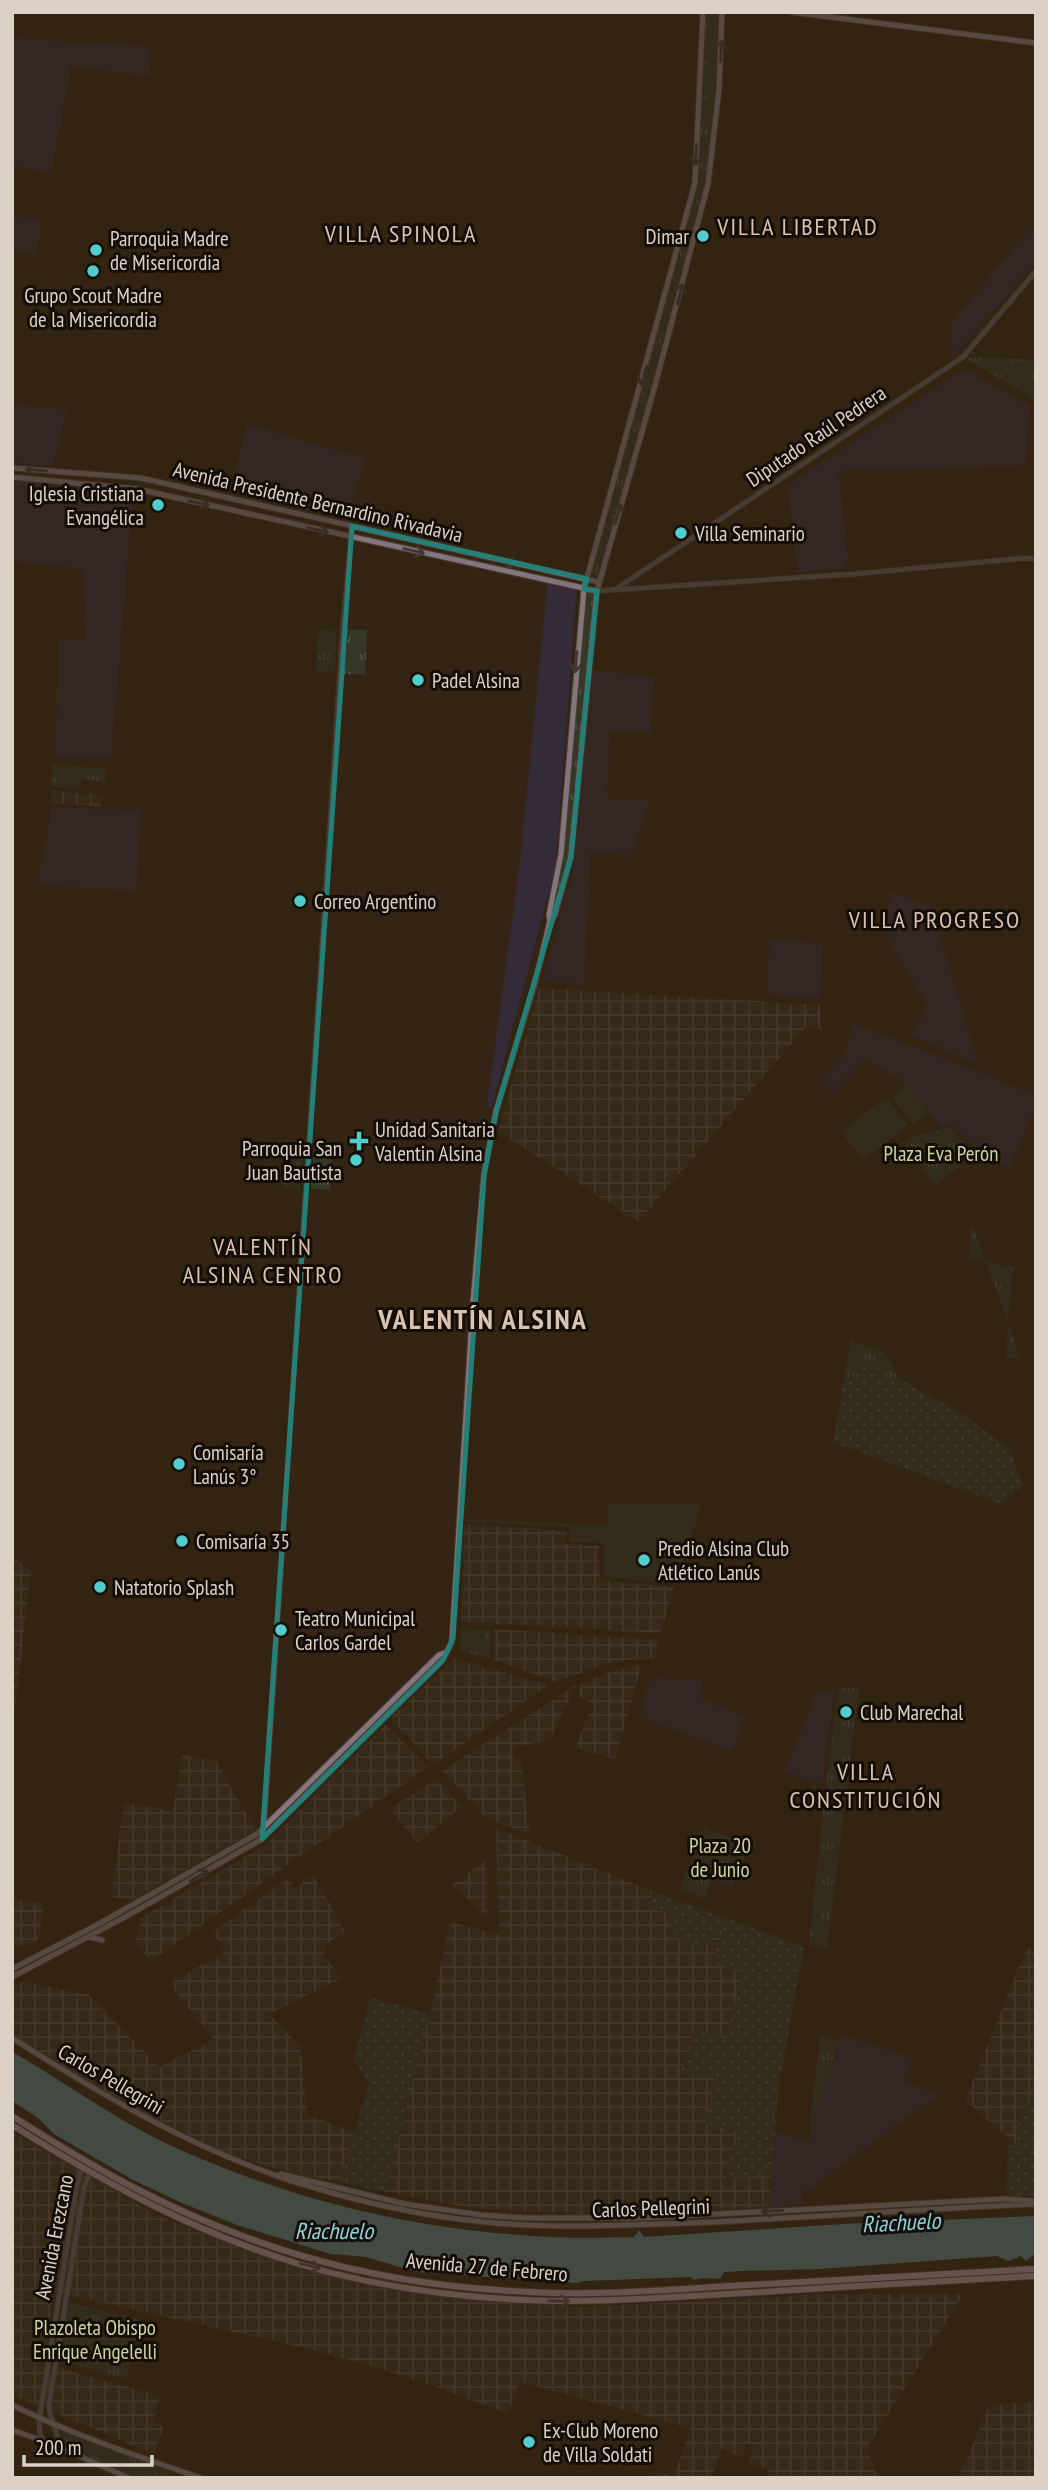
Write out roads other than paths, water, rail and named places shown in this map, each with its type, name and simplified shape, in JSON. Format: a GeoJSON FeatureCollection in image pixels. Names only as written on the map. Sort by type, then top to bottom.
{"type":"FeatureCollection","features":[{"type":"Feature","properties":{"kind":"main road"},"geometry":{"type":"LineString","coordinates":[[12,1969],[31,1964],[89,1937],[262,1839],[415,1689],[443,1660],[447,1652],[454,1632],[465,1430],[484,1175],[496,1112],[535,984],[550,921],[561,854],[584,589],[695,183],[704,12]]}},
{"type":"Feature","properties":{"kind":"main road"},"geometry":{"type":"LineString","coordinates":[[550,921],[555,916],[570,857],[597,591],[660,369],[708,184],[719,89],[722,12]]}},
{"type":"Feature","properties":{"kind":"main road"},"geometry":{"type":"LineString","coordinates":[[791,12],[1036,43]]}},
{"type":"Feature","properties":{"kind":"main road","name":"Avenida Presidente Bernardino Rivadavia"},"geometry":{"type":"LineString","coordinates":[[12,468],[136,477],[599,582]]}},
{"type":"Feature","properties":{"kind":"main road","name":"Avenida Presidente Bernardino Rivadavia"},"geometry":{"type":"LineString","coordinates":[[12,477],[137,489],[597,591]]}},
{"type":"Feature","properties":{"kind":"main road"},"geometry":{"type":"LineString","coordinates":[[12,1977],[97,1925],[254,1836],[439,1655],[447,1652]]}},
{"type":"Feature","properties":{"kind":"main road"},"geometry":{"type":"LineString","coordinates":[[89,1937],[102,1940]]}},
{"type":"Feature","properties":{"kind":"main road","name":"Carlos Pellegrini"},"geometry":{"type":"LineString","coordinates":[[12,2038],[100,2093],[156,2124],[216,2152],[274,2174],[290,2175],[372,2196],[438,2209],[527,2218],[641,2218],[1003,2199],[1036,2202]]}},
{"type":"Feature","properties":{"kind":"main road","name":"Avenida 27 de Febrero"},"geometry":{"type":"LineString","coordinates":[[12,2116],[91,2170],[170,2215],[250,2247],[310,2267],[475,2297],[553,2301],[677,2292],[1036,2276]]}},
{"type":"Feature","properties":{"kind":"main road","name":"Avenida 27 de Febrero"},"geometry":{"type":"LineString","coordinates":[[12,2125],[84,2165]]}},
{"type":"Feature","properties":{"kind":"main road"},"geometry":{"type":"LineString","coordinates":[[677,2292],[679,2284],[695,2283],[700,2287],[1036,2269]]}},
{"type":"Feature","properties":{"kind":"main road","name":"Avenida 27 de Febrero"},"geometry":{"type":"LineString","coordinates":[[392,2281],[475,2288],[477,2285],[487,2286],[492,2290],[677,2292]]}},
{"type":"Feature","properties":{"kind":"main road"},"geometry":{"type":"LineString","coordinates":[[475,2288],[475,2297]]}},
{"type":"Feature","properties":{"kind":"main road"},"geometry":{"type":"LineString","coordinates":[[12,2405],[121,2451],[201,2478]]}},
{"type":"Feature","properties":{"kind":"main road"},"geometry":{"type":"LineString","coordinates":[[12,2430],[59,2447],[129,2478]]}},
{"type":"Feature","properties":{"kind":"street","name":"Diputado Raúl Pedrera"},"geometry":{"type":"LineString","coordinates":[[614,589],[963,357],[1036,271]]}},
{"type":"Feature","properties":{"kind":"street"},"geometry":{"type":"LineString","coordinates":[[262,1839],[352,526]]}},
{"type":"Feature","properties":{"kind":"street","name":"Avenida Presidente Bernardino Rivadavia"},"geometry":{"type":"LineString","coordinates":[[597,591],[1036,559]]}},
{"type":"Feature","properties":{"kind":"street","name":"Avenida Presidente Bernardino Rivadavia"},"geometry":{"type":"LineString","coordinates":[[599,582],[614,589]]}},
{"type":"Feature","properties":{"kind":"street","name":"Avenida Erezcano"},"geometry":{"type":"LineString","coordinates":[[44,2441],[40,2434],[40,2418],[77,2185],[84,2165]]}},
{"type":"Feature","properties":{"kind":"street","name":"Avenida Erezcano"},"geometry":{"type":"LineString","coordinates":[[59,2447],[58,2432],[50,2417],[49,2404],[77,2226],[84,2188],[91,2170]]}},
{"type":"Feature","properties":{"kind":"water","name":"Riachuelo"},"geometry":{"type":"Polygon","coordinates":[[[12,2052],[117,2117],[183,2151],[292,2192],[404,2220],[518,2235],[576,2238],[634,2237],[639,2230],[644,2237],[844,2224],[1036,2216],[1036,2253],[1026,2261],[1021,2256],[1008,2261],[997,2256],[819,2269],[724,2272],[720,2279],[694,2280],[691,2277],[577,2283],[416,2272],[366,2257],[331,2254],[237,2225],[133,2180],[54,2134],[38,2118],[12,2101],[12,2052]]]}},
{"type":"Feature","properties":{"kind":"place","name":"Dimar"},"geometry":{"type":"Point","coordinates":[703,236]}},
{"type":"Feature","properties":{"kind":"place","name":"Parroquia Madre de Misericordia"},"geometry":{"type":"Point","coordinates":[96,250]}},
{"type":"Feature","properties":{"kind":"place","name":"Grupo Scout Madre de la Misericordia"},"geometry":{"type":"Point","coordinates":[93,271]}},
{"type":"Feature","properties":{"kind":"place","name":"Iglesia Cristiana Evangélica"},"geometry":{"type":"Point","coordinates":[158,505]}},
{"type":"Feature","properties":{"kind":"place","name":"Villa Seminario"},"geometry":{"type":"Point","coordinates":[681,533]}},
{"type":"Feature","properties":{"kind":"place","name":"Padel Alsina"},"geometry":{"type":"Point","coordinates":[418,680]}},
{"type":"Feature","properties":{"kind":"place","name":"Correo Argentino"},"geometry":{"type":"Point","coordinates":[300,901]}},
{"type":"Feature","properties":{"kind":"place","name":"Unidad Sanitaria Valentin Alsina"},"geometry":{"type":"Point","coordinates":[359,1141]}},
{"type":"Feature","properties":{"kind":"place","name":"Parroquia San Juan Bautista"},"geometry":{"type":"Point","coordinates":[356,1160]}},
{"type":"Feature","properties":{"kind":"place","name":"Comisaría Lanús 3°"},"geometry":{"type":"Point","coordinates":[179,1464]}},
{"type":"Feature","properties":{"kind":"place","name":"Comisaría 35"},"geometry":{"type":"Point","coordinates":[182,1541]}},
{"type":"Feature","properties":{"kind":"place","name":"Predio Alsina Club Atlético Lanús"},"geometry":{"type":"Point","coordinates":[644,1560]}},
{"type":"Feature","properties":{"kind":"place","name":"Natatorio Splash"},"geometry":{"type":"Point","coordinates":[100,1587]}},
{"type":"Feature","properties":{"kind":"place","name":"Teatro Municipal Carlos Gardel"},"geometry":{"type":"Point","coordinates":[281,1630]}},
{"type":"Feature","properties":{"kind":"place","name":"Club Marechal"},"geometry":{"type":"Point","coordinates":[846,1712]}},
{"type":"Feature","properties":{"kind":"place","name":"Ex-Club Moreno de Villa Soldati"},"geometry":{"type":"Point","coordinates":[529,2442]}},
{"type":"Feature","properties":{"kind":"district","name":"VILLA LIBERTAD"},"geometry":{"type":"Point","coordinates":[798,226]}},
{"type":"Feature","properties":{"kind":"district","name":"VILLA SPINOLA"},"geometry":{"type":"Point","coordinates":[401,233]}},
{"type":"Feature","properties":{"kind":"district","name":"VILLA PROGRESO"},"geometry":{"type":"Point","coordinates":[935,919]}},
{"type":"Feature","properties":{"kind":"district","name":"VALENTÍN ALSINA CENTRO"},"geometry":{"type":"Point","coordinates":[263,1260]}},
{"type":"Feature","properties":{"kind":"district","name":"VALENTÍN ALSINA"},"geometry":{"type":"Point","coordinates":[483,1318]}},
{"type":"Feature","properties":{"kind":"district","name":"VILLA CONSTITUCIÓN"},"geometry":{"type":"Point","coordinates":[866,1785]}},
{"type":"Feature","properties":{"kind":"park label","name":"Plaza Eva Perón"},"geometry":{"type":"Point","coordinates":[941,1153]}},
{"type":"Feature","properties":{"kind":"park label","name":"Plaza 20 de Junio"},"geometry":{"type":"Point","coordinates":[720,1857]}},
{"type":"Feature","properties":{"kind":"park label","name":"Plazoleta Obispo Enrique Angelelli"},"geometry":{"type":"Point","coordinates":[95,2339]}}]}
